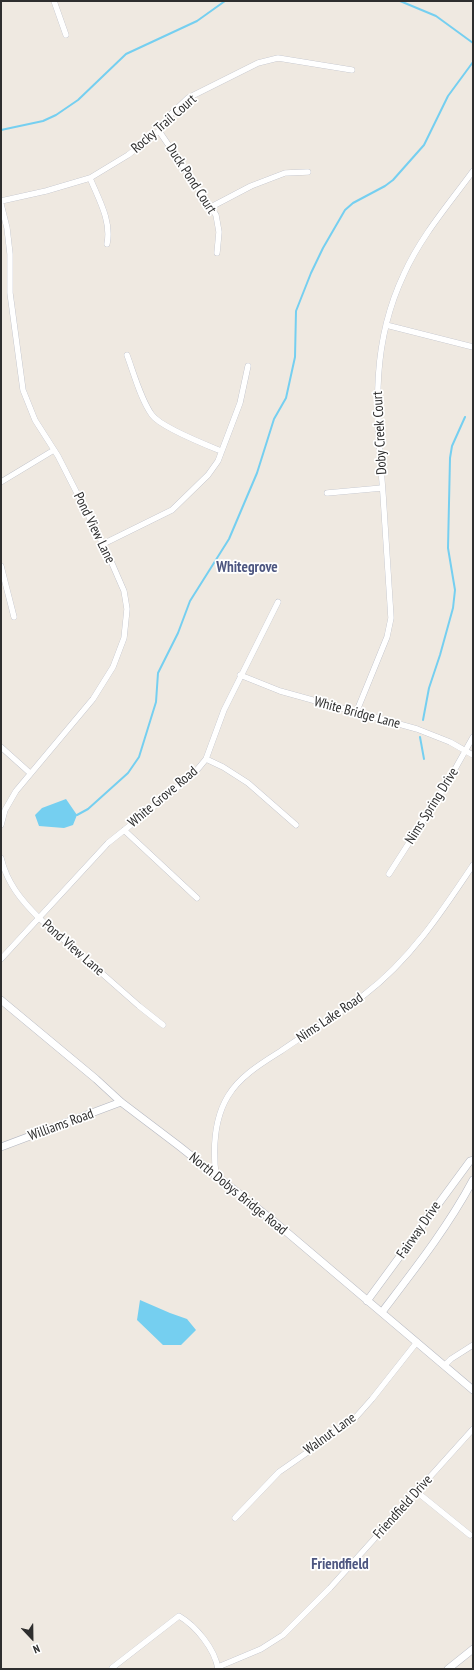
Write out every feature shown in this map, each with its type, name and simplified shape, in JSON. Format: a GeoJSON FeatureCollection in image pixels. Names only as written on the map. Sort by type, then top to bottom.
{"type":"FeatureCollection","features":[{"type":"Feature","properties":{"kind":"street"},"geometry":{"type":"LineString","coordinates":[[54,1],[66,35]]}},
{"type":"Feature","properties":{"kind":"street","name":"Rocky Trail Court"},"geometry":{"type":"LineString","coordinates":[[1,201],[46,191],[90,178],[128,155],[159,131],[169,116],[188,98],[258,63],[278,58],[352,70]]}},
{"type":"Feature","properties":{"kind":"street","name":"Duck Pond Court"},"geometry":{"type":"LineString","coordinates":[[159,131],[216,215],[219,232],[217,254]]}},
{"type":"Feature","properties":{"kind":"street","name":"Doby Creek Court"},"geometry":{"type":"LineString","coordinates":[[356,713],[387,637],[391,618],[377,409],[378,373],[386,325],[391,305],[404,273],[422,240],[473,171]]}},
{"type":"Feature","properties":{"kind":"street"},"geometry":{"type":"LineString","coordinates":[[211,207],[251,186],[285,173],[308,172]]}},
{"type":"Feature","properties":{"kind":"street"},"geometry":{"type":"LineString","coordinates":[[90,178],[103,208],[109,234],[107,244]]}},
{"type":"Feature","properties":{"kind":"street","name":"Pond View Lane"},"geometry":{"type":"LineString","coordinates":[[1,204],[8,235],[10,254],[10,293],[23,390],[35,420],[54,450],[104,544],[124,591],[127,609],[124,638],[112,667],[100,689],[16,791],[6,810],[1,825]]}},
{"type":"Feature","properties":{"kind":"street"},"geometry":{"type":"LineString","coordinates":[[386,325],[473,347]]}},
{"type":"Feature","properties":{"kind":"street"},"geometry":{"type":"LineString","coordinates":[[127,355],[147,407],[153,417],[186,436],[220,451]]}},
{"type":"Feature","properties":{"kind":"street"},"geometry":{"type":"LineString","coordinates":[[104,544],[172,510],[208,475],[218,461],[220,451],[240,403],[248,366]]}},
{"type":"Feature","properties":{"kind":"street"},"geometry":{"type":"LineString","coordinates":[[1,482],[54,450]]}},
{"type":"Feature","properties":{"kind":"street"},"geometry":{"type":"LineString","coordinates":[[327,493],[382,488]]}},
{"type":"Feature","properties":{"kind":"street"},"geometry":{"type":"LineString","coordinates":[[1,566],[14,617]]}},
{"type":"Feature","properties":{"kind":"street","name":"White Grove Road"},"geometry":{"type":"LineString","coordinates":[[1,959],[108,843],[192,776],[206,759],[224,710],[240,675],[278,602]]}},
{"type":"Feature","properties":{"kind":"street","name":"White Bridge Lane"},"geometry":{"type":"LineString","coordinates":[[240,675],[280,691],[416,729],[450,742],[473,755]]}},
{"type":"Feature","properties":{"kind":"street","name":"Nims Spring Drive"},"geometry":{"type":"LineString","coordinates":[[389,874],[446,785],[473,737]]}},
{"type":"Feature","properties":{"kind":"street"},"geometry":{"type":"LineString","coordinates":[[1,747],[30,773]]}},
{"type":"Feature","properties":{"kind":"street"},"geometry":{"type":"LineString","coordinates":[[206,759],[248,782],[296,825]]}},
{"type":"Feature","properties":{"kind":"street"},"geometry":{"type":"LineString","coordinates":[[124,830],[197,898]]}},
{"type":"Feature","properties":{"kind":"street","name":"Pond View Lane"},"geometry":{"type":"LineString","coordinates":[[1,858],[10,884],[24,903],[139,1006],[163,1025]]}},
{"type":"Feature","properties":{"kind":"street","name":"Nims Lake Road"},"geometry":{"type":"LineString","coordinates":[[216,1176],[214,1158],[219,1119],[228,1097],[239,1081],[262,1063],[364,995],[403,960],[441,913],[473,865]]}},
{"type":"Feature","properties":{"kind":"street","name":"North Dobys Bridge Road"},"geometry":{"type":"LineString","coordinates":[[1,1000],[96,1079],[121,1102],[179,1146],[276,1224],[473,1390]]}},
{"type":"Feature","properties":{"kind":"street","name":"Williams Road"},"geometry":{"type":"LineString","coordinates":[[1,1147],[121,1102]]}},
{"type":"Feature","properties":{"kind":"street","name":"Fairway Drive"},"geometry":{"type":"LineString","coordinates":[[367,1301],[422,1228],[452,1184],[470,1161],[473,1160]]}},
{"type":"Feature","properties":{"kind":"street","name":"Fairway Drive"},"geometry":{"type":"LineString","coordinates":[[382,1312],[434,1242],[473,1180]]}},
{"type":"Feature","properties":{"kind":"street","name":"Walnut Lane"},"geometry":{"type":"LineString","coordinates":[[235,1518],[279,1472],[335,1434],[356,1417],[417,1342]]}},
{"type":"Feature","properties":{"kind":"street"},"geometry":{"type":"LineString","coordinates":[[445,1366],[451,1359],[473,1345]]}},
{"type":"Feature","properties":{"kind":"street","name":"Friendfield Drive"},"geometry":{"type":"LineString","coordinates":[[114,1669],[112,1668],[179,1616],[189,1622],[207,1644],[218,1668],[262,1649],[283,1635],[330,1588],[473,1429]]}},
{"type":"Feature","properties":{"kind":"street"},"geometry":{"type":"LineString","coordinates":[[417,1492],[470,1535]]}},
{"type":"Feature","properties":{"kind":"street"},"geometry":{"type":"LineString","coordinates":[[448,1669],[472,1651]]}},
{"type":"Feature","properties":{"kind":"water"},"geometry":{"type":"Polygon","coordinates":[[[66,799],[77,815],[73,825],[64,828],[39,826],[35,815],[42,808],[66,799]]]}},
{"type":"Feature","properties":{"kind":"water"},"geometry":{"type":"Polygon","coordinates":[[[140,1300],[187,1319],[196,1330],[181,1345],[163,1345],[137,1320],[140,1300]]]}},
{"type":"Feature","properties":{"kind":"waterway"},"geometry":{"type":"LineString","coordinates":[[1,130],[43,121],[56,115],[78,100],[126,54],[197,21],[225,1]]}},
{"type":"Feature","properties":{"kind":"waterway"},"geometry":{"type":"LineString","coordinates":[[400,1],[436,16],[473,43]]}},
{"type":"Feature","properties":{"kind":"waterway"},"geometry":{"type":"LineString","coordinates":[[77,815],[88,809],[128,773],[139,757],[156,702],[158,673],[178,633],[190,601],[229,539],[257,473],[274,419],[286,398],[295,357],[296,311],[323,248],[345,210],[353,203],[385,186],[393,180],[424,145],[448,96],[473,62]]}},
{"type":"Feature","properties":{"kind":"waterway"},"geometry":{"type":"LineString","coordinates":[[423,720],[429,688],[453,608],[455,590],[448,548],[450,458],[452,446],[465,417]]}},
{"type":"Feature","properties":{"kind":"waterway"},"geometry":{"type":"LineString","coordinates":[[420,737],[424,759]]}},
{"type":"Feature","properties":{"kind":"district","name":"Whitegrove"},"geometry":{"type":"Point","coordinates":[247,568]}},
{"type":"Feature","properties":{"kind":"district","name":"Friendfield"},"geometry":{"type":"Point","coordinates":[340,1565]}}]}
